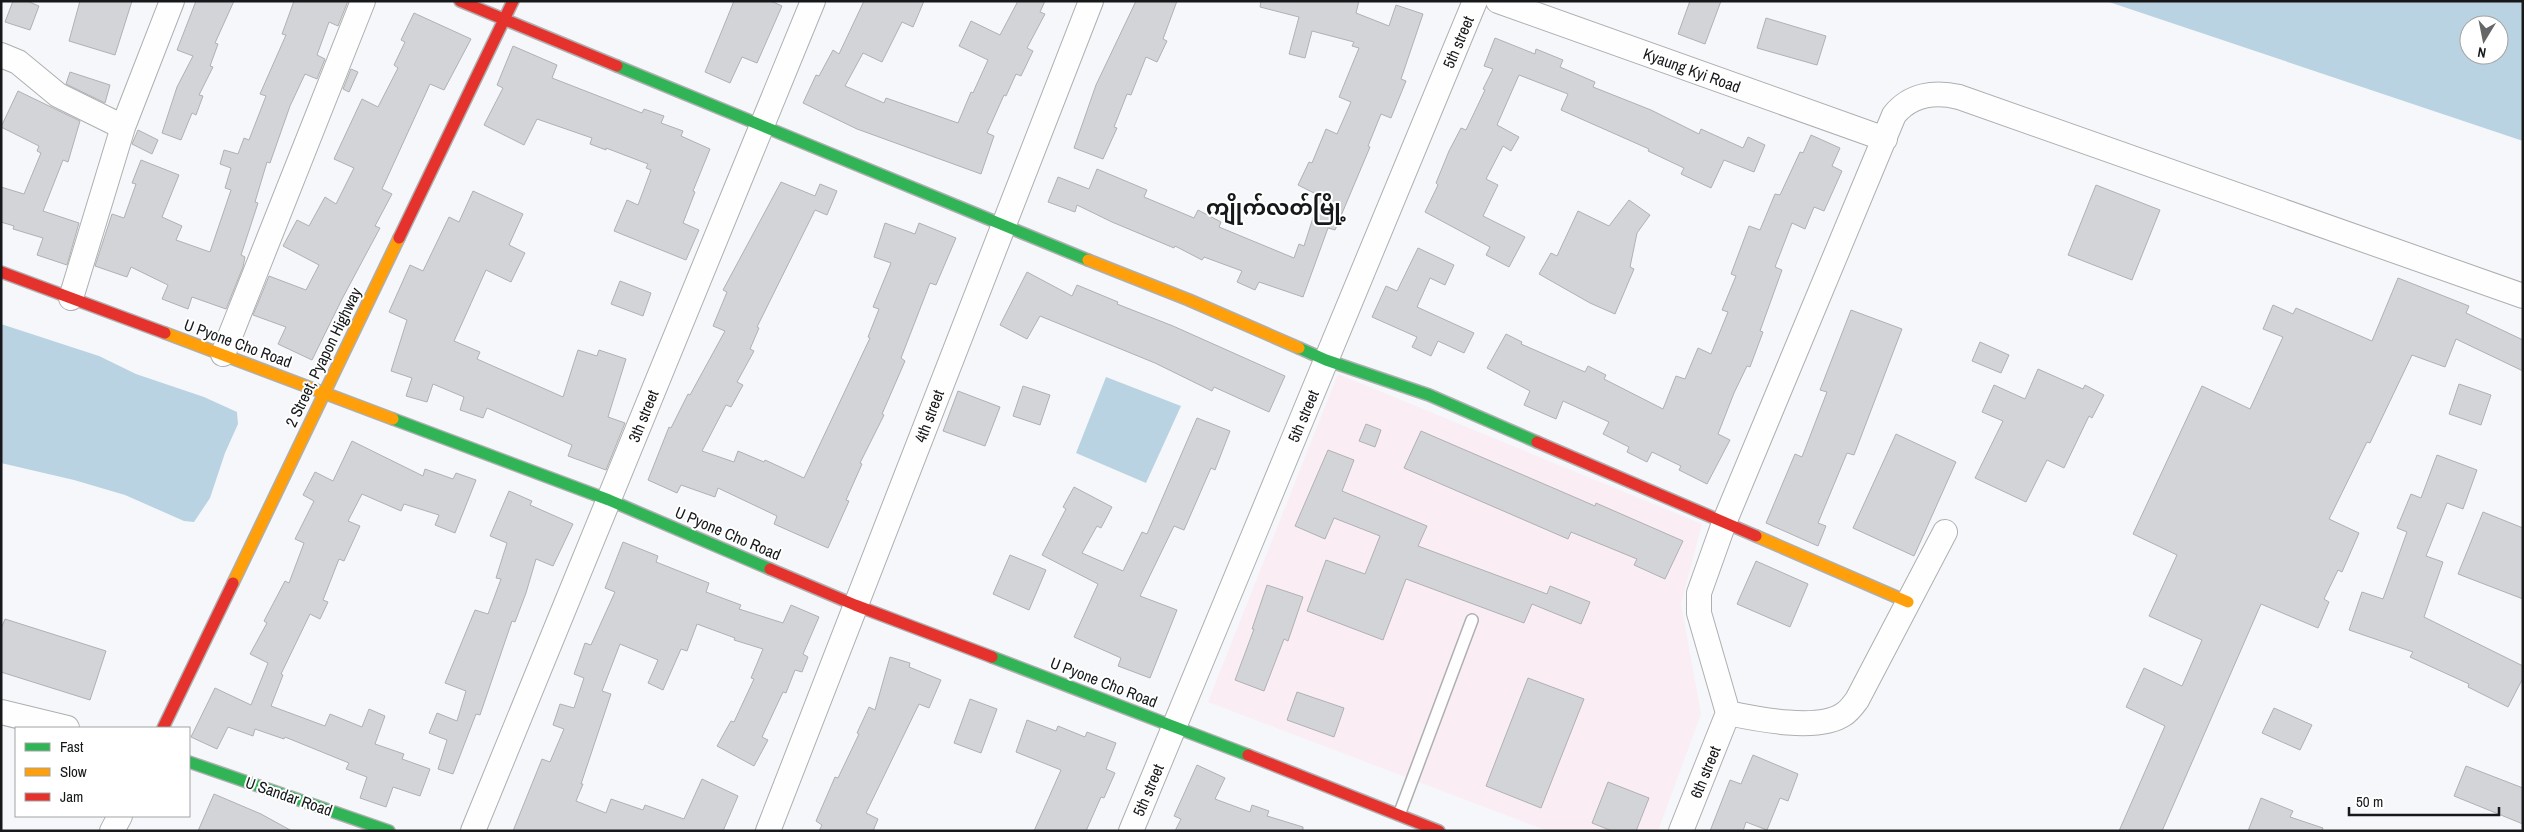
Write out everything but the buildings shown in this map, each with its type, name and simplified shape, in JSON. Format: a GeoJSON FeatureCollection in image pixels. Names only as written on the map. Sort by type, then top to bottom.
{"type":"FeatureCollection","features":[{"type":"Feature","properties":{"kind":"street"},"geometry":{"type":"LineString","coordinates":[[71,298],[123,127],[172,1]]}},
{"type":"Feature","properties":{"kind":"street"},"geometry":{"type":"LineString","coordinates":[[223,354],[362,1]]}},
{"type":"Feature","properties":{"kind":"street"},"geometry":{"type":"LineString","coordinates":[[460,1],[761,128],[1003,227],[1190,300],[1326,360],[1429,395],[1908,602]]}},
{"type":"Feature","properties":{"kind":"street","name":"2 Street, Pyapon Highway"},"geometry":{"type":"LineString","coordinates":[[162,727],[513,1]]}},
{"type":"Feature","properties":{"kind":"street","name":"3th street"},"geometry":{"type":"LineString","coordinates":[[473,831],[813,1]]}},
{"type":"Feature","properties":{"kind":"street","name":"4th street"},"geometry":{"type":"LineString","coordinates":[[768,831],[1091,1]]}},
{"type":"Feature","properties":{"kind":"street","name":"5th street"},"geometry":{"type":"LineString","coordinates":[[1131,831],[1475,1]]}},
{"type":"Feature","properties":{"kind":"street","name":"Kyaung Kyi Road"},"geometry":{"type":"LineString","coordinates":[[1498,1],[1885,139]]}},
{"type":"Feature","properties":{"kind":"street"},"geometry":{"type":"LineString","coordinates":[[1,55],[18,62],[58,95],[123,127]]}},
{"type":"Feature","properties":{"kind":"street"},"geometry":{"type":"LineString","coordinates":[[1945,532],[1858,700],[1844,714],[1816,723],[1762,721],[1728,713],[1699,604],[1699,593],[1724,523],[1894,115],[1910,100],[1937,93],[1959,97],[2523,296]]}},
{"type":"Feature","properties":{"kind":"street","name":"U Pyone Cho Road"},"geometry":{"type":"LineString","coordinates":[[1,272],[609,500],[855,604],[1174,726],[1439,831]]}},
{"type":"Feature","properties":{"kind":"street"},"geometry":{"type":"LineString","coordinates":[[1,712],[63,727]]}},
{"type":"Feature","properties":{"kind":"street","name":"6th street"},"geometry":{"type":"LineString","coordinates":[[1681,831],[1728,713]]}},
{"type":"Feature","properties":{"kind":"street","name":"U Sandar Road"},"geometry":{"type":"LineString","coordinates":[[190,762],[389,831]]}},
{"type":"Feature","properties":{"kind":"street"},"geometry":{"type":"LineString","coordinates":[[112,831],[119,817]]}},
{"type":"Feature","properties":{"kind":"lane"},"geometry":{"type":"LineString","coordinates":[[1399,815],[1472,620]]}},
{"type":"Feature","properties":{"kind":"shaded area"},"geometry":{"type":"Polygon","coordinates":[[[1338,374],[1702,524],[1681,604],[1701,714],[1658,831],[1548,831],[1208,702],[1338,374]]]}},
{"type":"Feature","properties":{"kind":"water"},"geometry":{"type":"Polygon","coordinates":[[[2106,1],[2523,1],[2523,141],[2106,1]]]}},
{"type":"Feature","properties":{"kind":"water"},"geometry":{"type":"Polygon","coordinates":[[[1,324],[99,356],[136,374],[204,397],[237,412],[238,424],[225,453],[210,498],[194,522],[184,521],[125,495],[74,480],[1,463],[1,324]]]}},
{"type":"Feature","properties":{"kind":"water"},"geometry":{"type":"Polygon","coordinates":[[[1106,377],[1181,406],[1146,483],[1076,453],[1106,377]]]}},
{"type":"Feature","properties":{"kind":"traffic: fast"},"geometry":{"type":"LineString","coordinates":[[617,66],[1088,260]]}},
{"type":"Feature","properties":{"kind":"traffic: fast"},"geometry":{"type":"LineString","coordinates":[[1299,348],[1326,360],[1429,395],[1537,442]]}},
{"type":"Feature","properties":{"kind":"traffic: fast"},"geometry":{"type":"LineString","coordinates":[[393,419],[609,500],[770,569]]}},
{"type":"Feature","properties":{"kind":"traffic: fast"},"geometry":{"type":"LineString","coordinates":[[992,657],[1248,755]]}},
{"type":"Feature","properties":{"kind":"traffic: fast"},"geometry":{"type":"LineString","coordinates":[[190,762],[389,831]]}},
{"type":"Feature","properties":{"kind":"traffic: slow"},"geometry":{"type":"LineString","coordinates":[[233,583],[399,238]]}},
{"type":"Feature","properties":{"kind":"traffic: slow"},"geometry":{"type":"LineString","coordinates":[[1088,260],[1189,300],[1299,348]]}},
{"type":"Feature","properties":{"kind":"traffic: slow"},"geometry":{"type":"LineString","coordinates":[[165,333],[393,419]]}},
{"type":"Feature","properties":{"kind":"traffic: slow"},"geometry":{"type":"LineString","coordinates":[[1756,536],[1908,602]]}},
{"type":"Feature","properties":{"kind":"traffic: jam"},"geometry":{"type":"LineString","coordinates":[[460,1],[617,66]]}},
{"type":"Feature","properties":{"kind":"traffic: jam"},"geometry":{"type":"LineString","coordinates":[[399,238],[513,1]]}},
{"type":"Feature","properties":{"kind":"traffic: jam"},"geometry":{"type":"LineString","coordinates":[[1,272],[165,333]]}},
{"type":"Feature","properties":{"kind":"traffic: jam"},"geometry":{"type":"LineString","coordinates":[[1537,442],[1756,536]]}},
{"type":"Feature","properties":{"kind":"traffic: jam"},"geometry":{"type":"LineString","coordinates":[[770,569],[855,605],[992,657]]}},
{"type":"Feature","properties":{"kind":"traffic: jam"},"geometry":{"type":"LineString","coordinates":[[163,727],[233,583]]}},
{"type":"Feature","properties":{"kind":"traffic: jam"},"geometry":{"type":"LineString","coordinates":[[1248,755],[1439,831]]}},
{"type":"Feature","properties":{"kind":"district","name":"ကျိုက်လတ်မြို့"},"geometry":{"type":"Point","coordinates":[1276,208]}}]}
